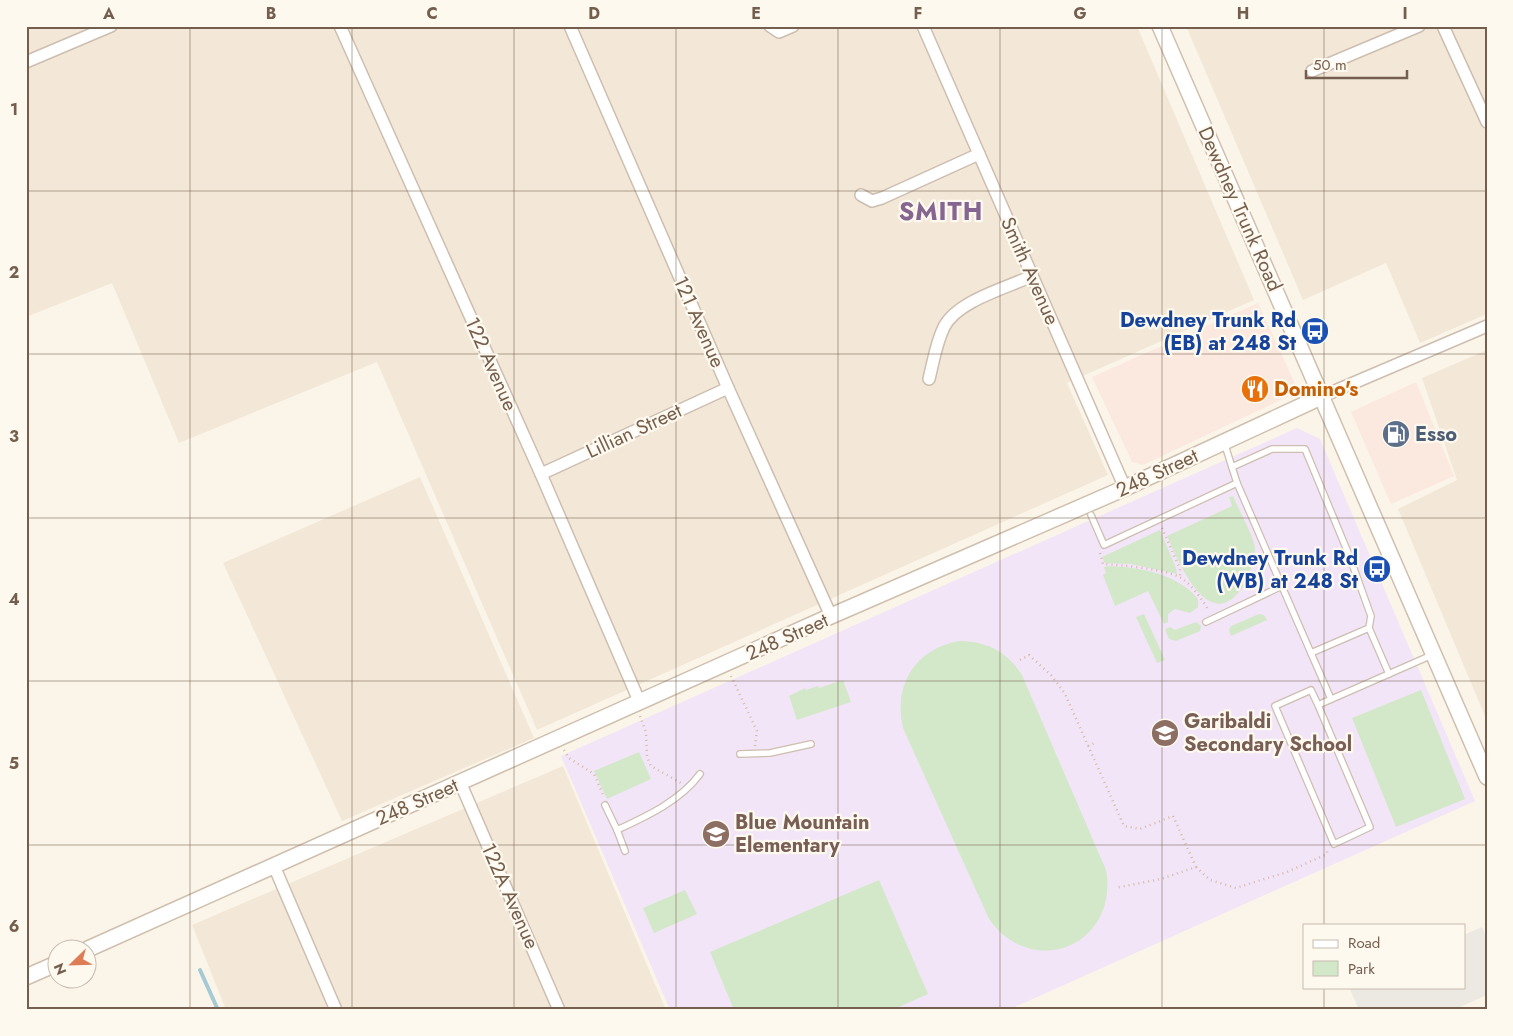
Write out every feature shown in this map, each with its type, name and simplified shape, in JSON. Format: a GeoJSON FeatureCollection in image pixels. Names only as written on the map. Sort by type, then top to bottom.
{"type":"FeatureCollection","features":[{"type":"Feature","properties":{"kind":"street"},"geometry":{"type":"LineString","coordinates":[[26,62],[111,26]]}},
{"type":"Feature","properties":{"kind":"street","name":"122 Avenue"},"geometry":{"type":"LineString","coordinates":[[340,26],[541,474],[640,709]]}},
{"type":"Feature","properties":{"kind":"street","name":"121 Avenue"},"geometry":{"type":"LineString","coordinates":[[570,26],[728,388],[831,616]]}},
{"type":"Feature","properties":{"kind":"street"},"geometry":{"type":"LineString","coordinates":[[772,28],[779,32],[793,26]]}},
{"type":"Feature","properties":{"kind":"street","name":"Smith Avenue"},"geometry":{"type":"LineString","coordinates":[[923,26],[1125,488]]}},
{"type":"Feature","properties":{"kind":"street","name":"Dewdney Trunk Road"},"geometry":{"type":"LineString","coordinates":[[1160,26],[1323,396],[1487,778]]}},
{"type":"Feature","properties":{"kind":"street"},"geometry":{"type":"LineString","coordinates":[[1312,71],[1419,26]]}},
{"type":"Feature","properties":{"kind":"street"},"geometry":{"type":"LineString","coordinates":[[1443,26],[1487,122]]}},
{"type":"Feature","properties":{"kind":"street"},"geometry":{"type":"LineString","coordinates":[[861,195],[872,201],[882,198],[979,154]]}},
{"type":"Feature","properties":{"kind":"street"},"geometry":{"type":"LineString","coordinates":[[929,379],[943,328],[951,316],[964,306],[1032,276]]}},
{"type":"Feature","properties":{"kind":"street","name":"248 Street"},"geometry":{"type":"LineString","coordinates":[[98,945],[460,782],[640,709],[831,616],[1125,488],[1323,396],[1487,326]]}},
{"type":"Feature","properties":{"kind":"street","name":"Lillian Street"},"geometry":{"type":"LineString","coordinates":[[541,474],[728,388]]}},
{"type":"Feature","properties":{"kind":"street","name":"122A Avenue"},"geometry":{"type":"LineString","coordinates":[[460,782],[559,1010]]}},
{"type":"Feature","properties":{"kind":"street"},"geometry":{"type":"LineString","coordinates":[[274,866],[336,1010]]}},
{"type":"Feature","properties":{"kind":"street"},"geometry":{"type":"LineString","coordinates":[[26,976],[48,967]]}},
{"type":"Feature","properties":{"kind":"lane"},"geometry":{"type":"LineString","coordinates":[[1224,442],[1237,483],[1331,699]]}},
{"type":"Feature","properties":{"kind":"lane"},"geometry":{"type":"LineString","coordinates":[[1232,467],[1272,449],[1305,449],[1349,554],[1371,616],[1370,628],[1389,674]]}},
{"type":"Feature","properties":{"kind":"lane"},"geometry":{"type":"LineString","coordinates":[[1091,515],[1104,545],[1237,483]]}},
{"type":"Feature","properties":{"kind":"lane"},"geometry":{"type":"LineString","coordinates":[[1206,622],[1282,586]]}},
{"type":"Feature","properties":{"kind":"lane"},"geometry":{"type":"LineString","coordinates":[[1311,653],[1370,628]]}},
{"type":"Feature","properties":{"kind":"lane"},"geometry":{"type":"LineString","coordinates":[[1318,705],[1434,654]]}},
{"type":"Feature","properties":{"kind":"lane"},"geometry":{"type":"LineString","coordinates":[[1311,690],[1318,705],[1370,827],[1334,844],[1275,706],[1311,690]]}},
{"type":"Feature","properties":{"kind":"lane"},"geometry":{"type":"LineString","coordinates":[[740,754],[754,755],[811,744]]}},
{"type":"Feature","properties":{"kind":"lane"},"geometry":{"type":"LineString","coordinates":[[617,830],[654,812],[688,788],[700,774]]}},
{"type":"Feature","properties":{"kind":"lane"},"geometry":{"type":"LineString","coordinates":[[605,805],[625,851]]}},
{"type":"Feature","properties":{"kind":"path"},"geometry":{"type":"LineString","coordinates":[[1158,520],[1180,569],[1180,577]]}},
{"type":"Feature","properties":{"kind":"path"},"geometry":{"type":"LineString","coordinates":[[1104,545],[1100,553],[1103,564],[1134,566],[1180,577],[1202,600],[1214,619]]}},
{"type":"Feature","properties":{"kind":"path"},"geometry":{"type":"LineString","coordinates":[[1020,660],[1029,655],[1052,676],[1065,694],[1124,826],[1140,829],[1173,816],[1196,867],[1210,880],[1236,888],[1287,872],[1327,854],[1326,842]]}},
{"type":"Feature","properties":{"kind":"path"},"geometry":{"type":"LineString","coordinates":[[731,676],[757,731],[754,755]]}},
{"type":"Feature","properties":{"kind":"path"},"geometry":{"type":"LineString","coordinates":[[640,709],[646,732],[647,757],[651,766],[688,788]]}},
{"type":"Feature","properties":{"kind":"path"},"geometry":{"type":"LineString","coordinates":[[1088,746],[1097,742]]}},
{"type":"Feature","properties":{"kind":"path"},"geometry":{"type":"LineString","coordinates":[[561,747],[569,758],[594,774],[606,802],[605,805]]}},
{"type":"Feature","properties":{"kind":"path"},"geometry":{"type":"LineString","coordinates":[[1115,888],[1162,879],[1196,867]]}},
{"type":"Feature","properties":{"kind":"shaded area"},"geometry":{"type":"Polygon","coordinates":[[[26,26],[1137,26],[1254,300],[1067,383],[1108,475],[537,730],[377,362],[179,443],[112,283],[26,317],[26,26]]]}},
{"type":"Feature","properties":{"kind":"shaded area"},"geometry":{"type":"Polygon","coordinates":[[[1186,26],[1487,26],[1487,314],[1420,343],[1386,263],[1303,300],[1186,26]]]}},
{"type":"Feature","properties":{"kind":"shaded area"},"geometry":{"type":"Polygon","coordinates":[[[1258,303],[1296,386],[1293,394],[1143,465],[1132,462],[1092,377],[1258,303]]]}},
{"type":"Feature","properties":{"kind":"shaded area"},"geometry":{"type":"Polygon","coordinates":[[[1487,350],[1487,721],[1398,509],[1457,480],[1422,378],[1487,350]]]}},
{"type":"Feature","properties":{"kind":"shaded area"},"geometry":{"type":"Polygon","coordinates":[[[1416,382],[1454,476],[1391,504],[1351,412],[1416,382]]]}},
{"type":"Feature","properties":{"kind":"shaded area"},"geometry":{"type":"Polygon","coordinates":[[[1297,428],[1320,439],[1475,801],[1008,1010],[670,1010],[561,756],[1297,428]]]}},
{"type":"Feature","properties":{"kind":"shaded area"},"geometry":{"type":"Polygon","coordinates":[[[420,477],[534,738],[342,821],[223,563],[420,477]]]}},
{"type":"Feature","properties":{"kind":"shaded area"},"geometry":{"type":"Polygon","coordinates":[[[563,766],[666,1010],[226,1010],[192,925],[563,766]]]}},
{"type":"Feature","properties":{"kind":"shaded area"},"geometry":{"type":"Polygon","coordinates":[[[1482,927],[1487,939],[1487,995],[1453,1010],[1359,1010],[1349,988],[1466,988],[1466,934],[1482,927]]]}},
{"type":"Feature","properties":{"kind":"green space"},"geometry":{"type":"Polygon","coordinates":[[[1233,496],[1253,539],[1255,549],[1248,578],[1242,588],[1227,602],[1215,603],[1204,598],[1194,587],[1185,574],[1167,536],[1232,506],[1229,497],[1233,496]]]}},
{"type":"Feature","properties":{"kind":"green space"},"geometry":{"type":"Polygon","coordinates":[[[1160,530],[1177,574],[1131,564],[1105,563],[1102,557],[1160,530]]]}},
{"type":"Feature","properties":{"kind":"green space"},"geometry":{"type":"Polygon","coordinates":[[[1104,567],[1145,570],[1180,583],[1198,599],[1198,607],[1190,613],[1175,609],[1168,614],[1168,622],[1164,624],[1148,591],[1115,606],[1103,575],[1106,573],[1104,567]]]}},
{"type":"Feature","properties":{"kind":"green space"},"geometry":{"type":"Polygon","coordinates":[[[1144,614],[1165,660],[1157,663],[1136,617],[1144,614]]]}},
{"type":"Feature","properties":{"kind":"green space"},"geometry":{"type":"Polygon","coordinates":[[[1259,614],[1264,615],[1267,620],[1231,636],[1229,630],[1231,626],[1259,614]]]}},
{"type":"Feature","properties":{"kind":"green space"},"geometry":{"type":"Polygon","coordinates":[[[1196,622],[1201,626],[1200,631],[1176,641],[1169,639],[1165,629],[1170,627],[1175,630],[1196,622]]]}},
{"type":"Feature","properties":{"kind":"green space"},"geometry":{"type":"Polygon","coordinates":[[[959,641],[979,643],[995,649],[1010,660],[1022,675],[1106,870],[1107,896],[1099,918],[1086,935],[1069,946],[1049,951],[1028,948],[1007,938],[989,919],[903,728],[901,697],[911,671],[930,652],[944,645],[959,641]]]}},
{"type":"Feature","properties":{"kind":"green space"},"geometry":{"type":"Polygon","coordinates":[[[843,680],[851,702],[797,720],[789,696],[805,688],[806,690],[818,686],[819,688],[843,680]]]}},
{"type":"Feature","properties":{"kind":"green space"},"geometry":{"type":"Polygon","coordinates":[[[1421,690],[1465,799],[1396,827],[1352,718],[1421,690]]]}},
{"type":"Feature","properties":{"kind":"green space"},"geometry":{"type":"Polygon","coordinates":[[[639,752],[651,779],[607,799],[594,771],[639,752]]]}},
{"type":"Feature","properties":{"kind":"green space"},"geometry":{"type":"Polygon","coordinates":[[[879,880],[928,994],[892,1010],[734,1010],[710,952],[879,880]]]}},
{"type":"Feature","properties":{"kind":"green space"},"geometry":{"type":"Polygon","coordinates":[[[685,890],[697,914],[654,933],[643,908],[685,890]]]}},
{"type":"Feature","properties":{"kind":"waterway"},"geometry":{"type":"LineString","coordinates":[[200,970],[218,1010]]}},
{"type":"Feature","properties":{"kind":"place","name":"Dewdney Trunk Rd (EB) at 248 St"},"geometry":{"type":"Point","coordinates":[1315,331]}},
{"type":"Feature","properties":{"kind":"place","name":"Domino's"},"geometry":{"type":"Point","coordinates":[1255,389]}},
{"type":"Feature","properties":{"kind":"place","name":"Esso"},"geometry":{"type":"Point","coordinates":[1396,434]}},
{"type":"Feature","properties":{"kind":"place","name":"Dewdney Trunk Rd (WB) at 248 St"},"geometry":{"type":"Point","coordinates":[1377,569]}},
{"type":"Feature","properties":{"kind":"place","name":"Garibaldi Secondary School"},"geometry":{"type":"Point","coordinates":[1165,733]}},
{"type":"Feature","properties":{"kind":"place","name":"Blue Mountain Elementary"},"geometry":{"type":"Point","coordinates":[716,834]}},
{"type":"Feature","properties":{"kind":"district","name":"SMITH"},"geometry":{"type":"Point","coordinates":[941,211]}}]}
